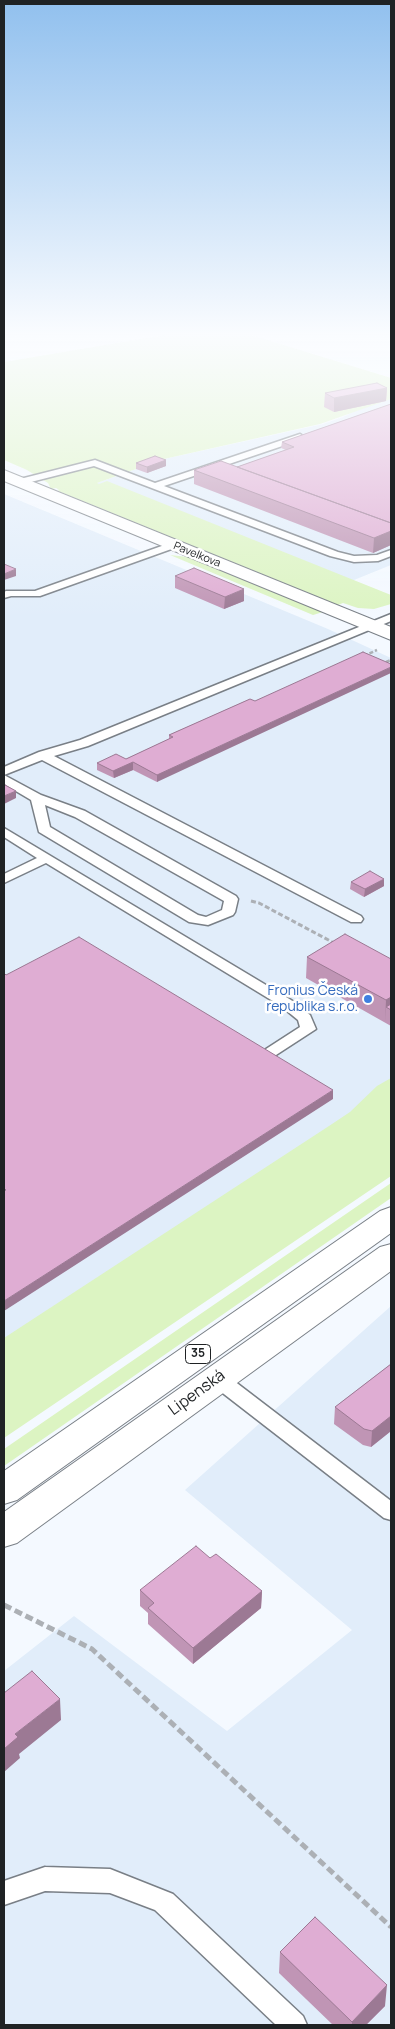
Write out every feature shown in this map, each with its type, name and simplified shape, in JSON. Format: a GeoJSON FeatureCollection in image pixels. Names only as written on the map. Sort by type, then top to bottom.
{"type":"FeatureCollection","features":[{"type":"Feature","properties":{"kind":"main road","name":"Pavelkova"},"geometry":{"type":"LineString","coordinates":[[12,479],[370,625],[388,640]]}},
{"type":"Feature","properties":{"kind":"main road","name":"35"},"geometry":{"type":"LineString","coordinates":[[4,1490],[391,1218]]}},
{"type":"Feature","properties":{"kind":"main road","name":"Lipenská"},"geometry":{"type":"LineString","coordinates":[[4,1532],[391,1255]]}},
{"type":"Feature","properties":{"kind":"lane"},"geometry":{"type":"LineString","coordinates":[[155,486],[305,435]]}},
{"type":"Feature","properties":{"kind":"lane"},"geometry":{"type":"LineString","coordinates":[[12,479],[95,463],[334,554],[378,558],[391,552]]}},
{"type":"Feature","properties":{"kind":"lane"},"geometry":{"type":"LineString","coordinates":[[4,595],[10,593],[36,594],[173,545]]}},
{"type":"Feature","properties":{"kind":"lane"},"geometry":{"type":"LineString","coordinates":[[4,771],[43,755],[84,743],[391,617]]}},
{"type":"Feature","properties":{"kind":"lane"},"geometry":{"type":"LineString","coordinates":[[43,755],[356,919]]}},
{"type":"Feature","properties":{"kind":"lane"},"geometry":{"type":"LineString","coordinates":[[4,779],[37,798],[80,814],[231,899],[228,912],[208,920],[194,919],[185,914],[44,829],[37,798]]}},
{"type":"Feature","properties":{"kind":"lane"},"geometry":{"type":"LineString","coordinates":[[4,832],[286,1003],[306,1018],[308,1029],[271,1052]]}},
{"type":"Feature","properties":{"kind":"lane"},"geometry":{"type":"LineString","coordinates":[[4,878],[47,858]]}},
{"type":"Feature","properties":{"kind":"lane"},"geometry":{"type":"LineString","coordinates":[[218,1379],[391,1512]]}},
{"type":"Feature","properties":{"kind":"lane"},"geometry":{"type":"LineString","coordinates":[[4,1893],[45,1879],[110,1881],[164,1902],[294,2025]]}},
{"type":"Feature","properties":{"kind":"path"},"geometry":{"type":"LineString","coordinates":[[362,657],[388,640]]}},
{"type":"Feature","properties":{"kind":"path"},"geometry":{"type":"LineString","coordinates":[[386,662],[391,660]]}},
{"type":"Feature","properties":{"kind":"path"},"geometry":{"type":"LineString","coordinates":[[252,901],[336,945]]}},
{"type":"Feature","properties":{"kind":"path"},"geometry":{"type":"LineString","coordinates":[[4,1605],[92,1649],[391,1927]]}},
{"type":"Feature","properties":{"kind":"shaded area"},"geometry":{"type":"Polygon","coordinates":[[[297,430],[391,430],[391,565],[317,595],[66,494],[164,459],[297,430]]]}},
{"type":"Feature","properties":{"kind":"shaded area"},"geometry":{"type":"Polygon","coordinates":[[[4,494],[328,629],[391,658],[391,1099],[4,1354],[4,494]]]}},
{"type":"Feature","properties":{"kind":"shaded area"},"geometry":{"type":"Polygon","coordinates":[[[391,1306],[391,2025],[4,2025],[4,1671],[74,1616],[227,1731],[352,1630],[185,1490],[391,1306]]]}},
{"type":"Feature","properties":{"kind":"green space"},"geometry":{"type":"Polygon","coordinates":[[[4,430],[295,430],[164,459],[97,483],[107,481],[391,595],[391,604],[374,609],[358,608],[343,603],[338,605],[58,491],[56,488],[51,489],[48,483],[27,470],[4,460],[4,430]]]}},
{"type":"Feature","properties":{"kind":"green space"},"geometry":{"type":"Polygon","coordinates":[[[170,555],[188,557],[323,612],[313,615],[170,555]]]}},
{"type":"Feature","properties":{"kind":"green space"},"geometry":{"type":"Polygon","coordinates":[[[391,1078],[391,1176],[4,1438],[4,1338],[350,1112],[377,1086],[391,1078]]]}},
{"type":"Feature","properties":{"kind":"green space"},"geometry":{"type":"Polygon","coordinates":[[[391,1183],[391,1198],[4,1466],[4,1449],[391,1183]]]}},
{"type":"Feature","properties":{"kind":"building"},"geometry":{"type":"Polygon","coordinates":[[[317,430],[391,430],[391,523],[237,467],[294,447],[282,442],[317,430]]]}},
{"type":"Feature","properties":{"kind":"building"},"geometry":{"type":"Polygon","coordinates":[[[155,456],[166,460],[147,467],[136,463],[155,456]]]}},
{"type":"Feature","properties":{"kind":"building"},"geometry":{"type":"Polygon","coordinates":[[[221,461],[391,523],[391,531],[374,538],[194,470],[221,461]]]}},
{"type":"Feature","properties":{"kind":"building"},"geometry":{"type":"Polygon","coordinates":[[[4,564],[16,569],[4,574],[4,564]]]}},
{"type":"Feature","properties":{"kind":"building"},"geometry":{"type":"Polygon","coordinates":[[[194,568],[244,589],[225,597],[175,576],[194,568]]]}},
{"type":"Feature","properties":{"kind":"building"},"geometry":{"type":"Polygon","coordinates":[[[363,652],[391,664],[391,667],[157,775],[133,762],[113,771],[97,763],[116,754],[126,759],[173,737],[169,735],[250,699],[255,701],[363,652]]]}},
{"type":"Feature","properties":{"kind":"building"},"geometry":{"type":"Polygon","coordinates":[[[5,785],[16,791],[4,796],[5,785]]]}},
{"type":"Feature","properties":{"kind":"building"},"geometry":{"type":"Polygon","coordinates":[[[370,871],[384,879],[365,889],[351,882],[370,871]]]}},
{"type":"Feature","properties":{"kind":"building"},"geometry":{"type":"Polygon","coordinates":[[[345,934],[391,959],[391,997],[386,1000],[307,957],[345,934]]]}},
{"type":"Feature","properties":{"kind":"building"},"geometry":{"type":"Polygon","coordinates":[[[79,937],[333,1090],[4,1301],[4,1191],[6,1190],[4,1188],[4,973],[6,975],[79,937]]]}},
{"type":"Feature","properties":{"kind":"building"},"geometry":{"type":"Polygon","coordinates":[[[391,1364],[391,1416],[372,1431],[364,1429],[335,1407],[391,1364]]]}},
{"type":"Feature","properties":{"kind":"building"},"geometry":{"type":"Polygon","coordinates":[[[196,1546],[210,1558],[216,1554],[262,1591],[193,1648],[148,1608],[154,1603],[140,1590],[196,1546]]]}},
{"type":"Feature","properties":{"kind":"building"},"geometry":{"type":"Polygon","coordinates":[[[32,1671],[60,1699],[15,1734],[18,1737],[4,1749],[4,1693],[32,1671]]]}},
{"type":"Feature","properties":{"kind":"building"},"geometry":{"type":"Polygon","coordinates":[[[315,1917],[387,1985],[352,2022],[280,1952],[315,1917]]]}},
{"type":"Feature","properties":{"kind":"place","name":"Fronius Česká republika s.r.o."},"geometry":{"type":"Point","coordinates":[368,999]}}]}
